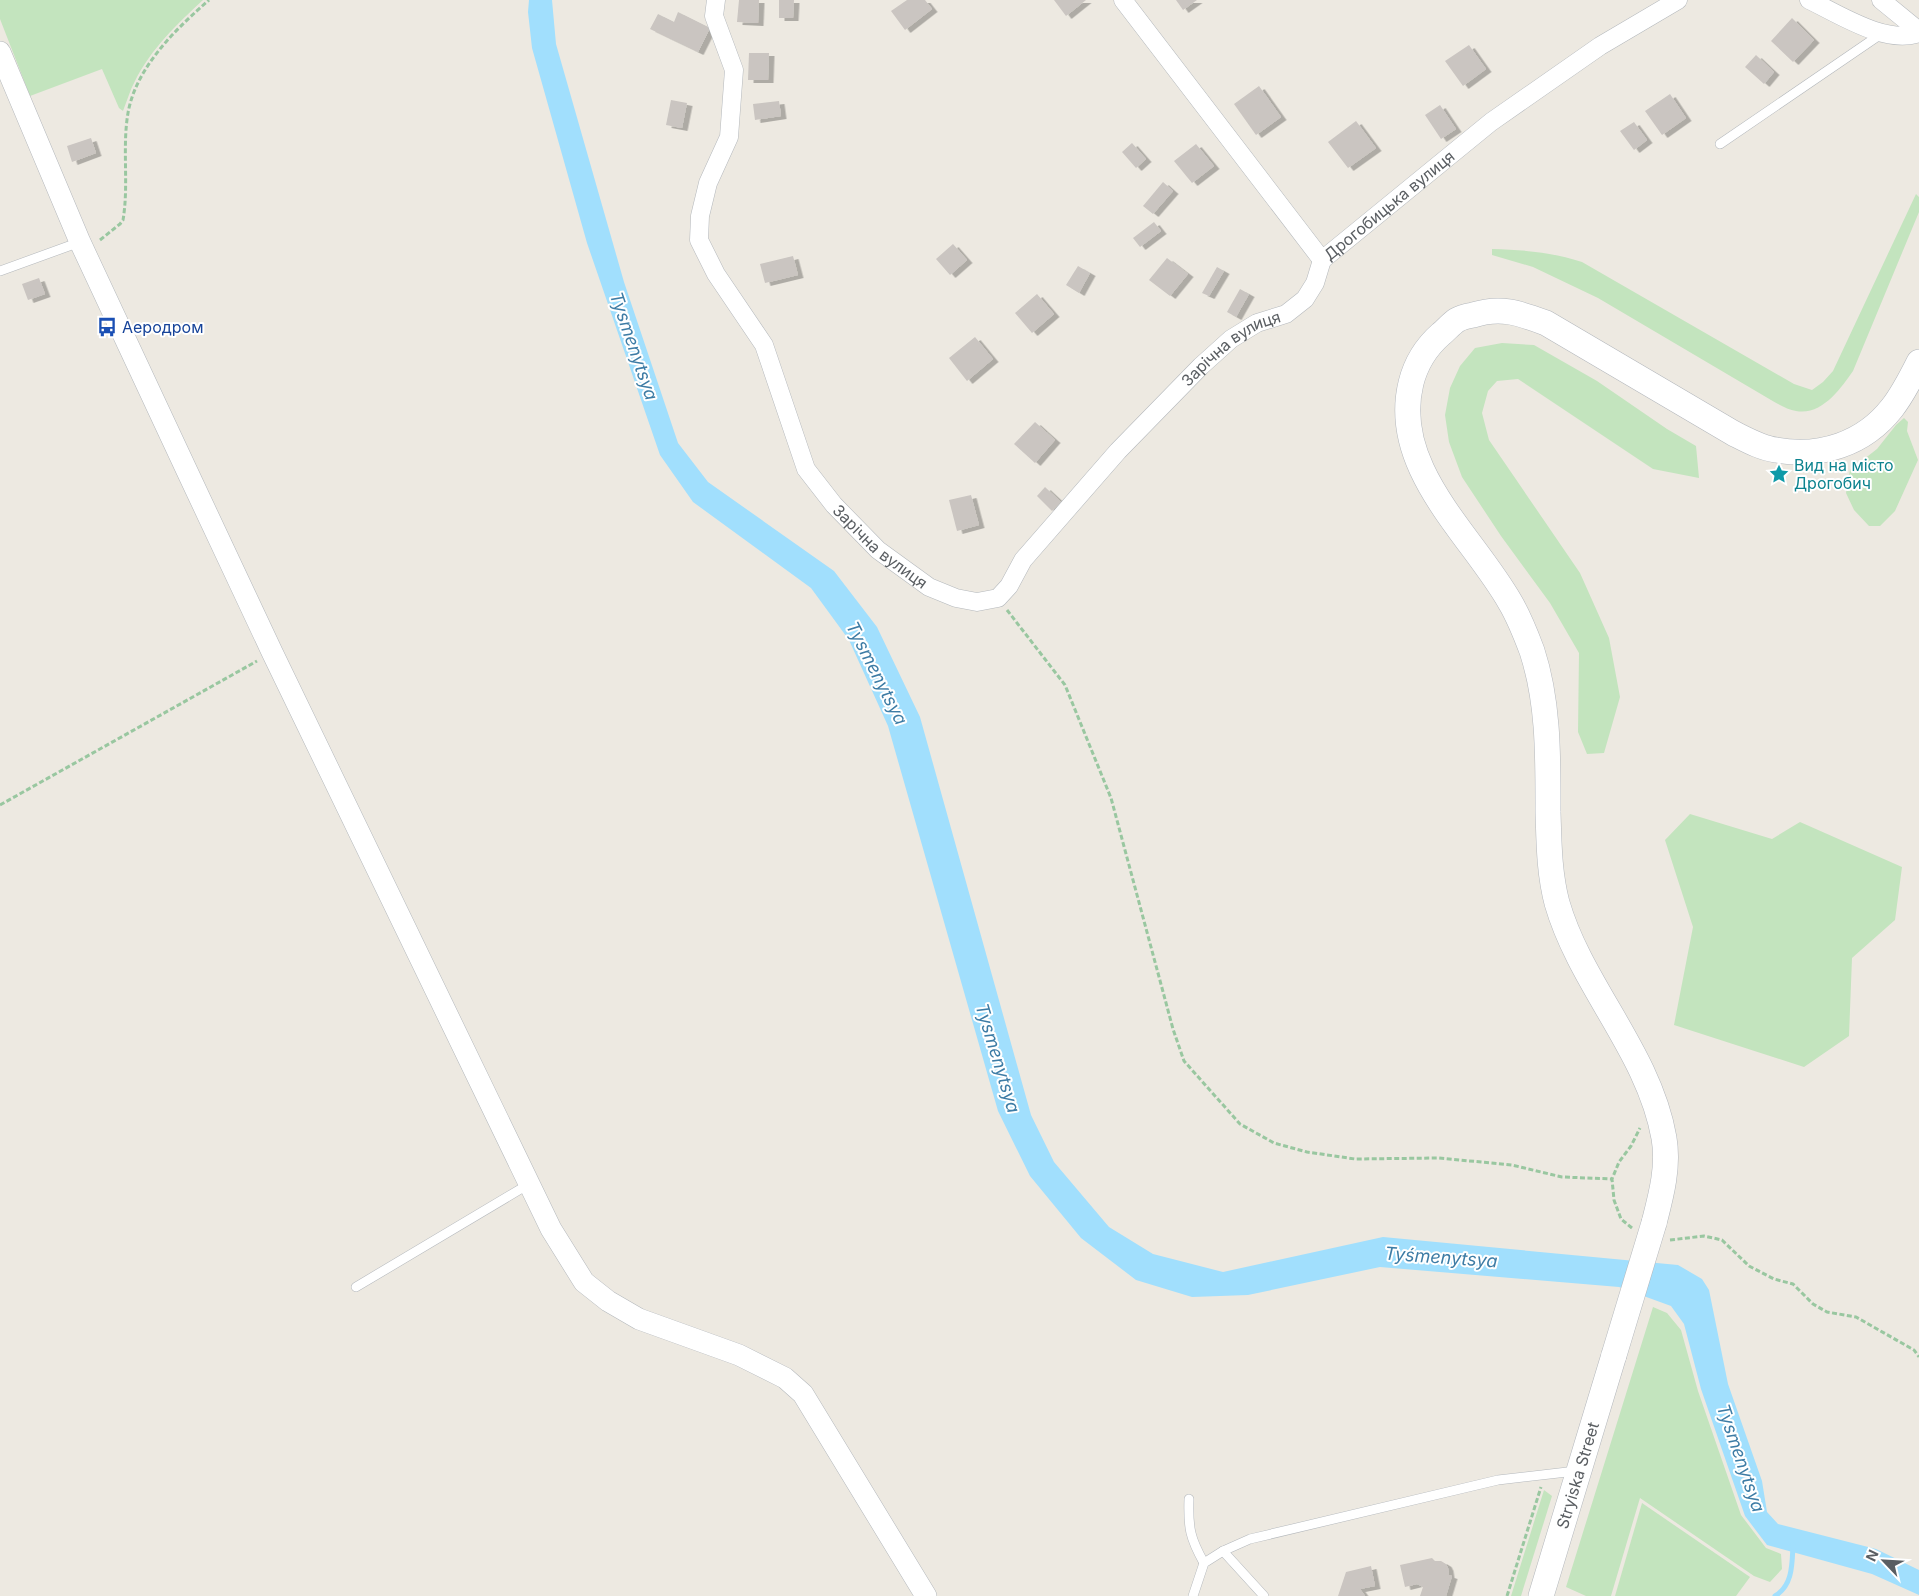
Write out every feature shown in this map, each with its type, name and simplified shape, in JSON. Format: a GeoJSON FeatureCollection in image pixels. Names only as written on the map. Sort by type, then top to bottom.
{"type":"FeatureCollection","features":[{"type":"Feature","properties":{"kind":"main road","name":"Stryiska Street"},"geometry":{"type":"LineString","coordinates":[[1541,1596],[1651,1231],[1664,1182],[1664,1140],[1655,1105],[1643,1075],[1584,966],[1557,902],[1549,854],[1548,735],[1540,683],[1532,651],[1511,603],[1427,482],[1414,450],[1408,424],[1406,401],[1414,371],[1427,346],[1458,320],[1485,311],[1513,311],[1546,323],[1734,433],[1759,445],[1775,450],[1812,453],[1828,450],[1850,442],[1872,428],[1891,409],[1905,389],[1919,362]]}},
{"type":"Feature","properties":{"kind":"street","name":"Зарічна вулиця"},"geometry":{"type":"LineString","coordinates":[[716,0],[714,16],[734,70],[729,137],[708,183],[700,216],[699,240],[716,274],[764,345],[806,469],[834,505],[878,550],[929,587],[956,598],[977,602],[998,598],[1009,586],[1023,560],[1132,437],[1200,366],[1231,339],[1257,322],[1286,314],[1305,299],[1315,283],[1322,260]]}},
{"type":"Feature","properties":{"kind":"street","name":"Дрогобицька вулиця"},"geometry":{"type":"LineString","coordinates":[[1123,0],[1322,260],[1491,122],[1600,46],[1678,0]]}},
{"type":"Feature","properties":{"kind":"street"},"geometry":{"type":"LineString","coordinates":[[1809,0],[1881,34],[1909,36],[1919,32],[1881,0]]}},
{"type":"Feature","properties":{"kind":"street"},"geometry":{"type":"LineString","coordinates":[[0,52],[83,246],[272,652],[551,1229],[584,1282],[608,1301],[639,1319],[739,1355],[785,1378],[803,1394],[926,1596]]}},
{"type":"Feature","properties":{"kind":"lane"},"geometry":{"type":"LineString","coordinates":[[1720,144],[1881,34]]}},
{"type":"Feature","properties":{"kind":"lane"},"geometry":{"type":"LineString","coordinates":[[0,271],[83,246]]}},
{"type":"Feature","properties":{"kind":"lane"},"geometry":{"type":"LineString","coordinates":[[356,1287],[529,1184]]}},
{"type":"Feature","properties":{"kind":"lane"},"geometry":{"type":"LineString","coordinates":[[1194,1596],[1204,1563],[1250,1539],[1498,1480],[1579,1470]]}},
{"type":"Feature","properties":{"kind":"lane"},"geometry":{"type":"LineString","coordinates":[[1189,1500],[1188,1524],[1193,1544],[1204,1563]]}},
{"type":"Feature","properties":{"kind":"lane"},"geometry":{"type":"LineString","coordinates":[[1223,1552],[1264,1596]]}},
{"type":"Feature","properties":{"kind":"path"},"geometry":{"type":"LineString","coordinates":[[83,246],[120,224],[123,220],[128,114],[139,82],[154,58],[176,30],[209,0]]}},
{"type":"Feature","properties":{"kind":"path"},"geometry":{"type":"LineString","coordinates":[[998,598],[1065,685],[1093,754],[1110,798],[1173,1029],[1184,1061],[1240,1124],[1274,1143],[1307,1152],[1346,1158],[1439,1158],[1512,1165],[1562,1177],[1612,1179]]}},
{"type":"Feature","properties":{"kind":"path"},"geometry":{"type":"LineString","coordinates":[[0,805],[272,652]]}},
{"type":"Feature","properties":{"kind":"path"},"geometry":{"type":"LineString","coordinates":[[1655,1105],[1641,1125],[1631,1146],[1619,1162],[1612,1179],[1614,1200],[1621,1219],[1651,1231],[1704,1236],[1722,1240],[1749,1266],[1774,1279],[1793,1284],[1813,1304],[1827,1312],[1856,1317],[1914,1350],[1919,1357]]}},
{"type":"Feature","properties":{"kind":"path"},"geometry":{"type":"LineString","coordinates":[[1508,1596],[1545,1475]]}},
{"type":"Feature","properties":{"kind":"green space"},"geometry":{"type":"Polygon","coordinates":[[[0,0],[203,0],[174,28],[141,69],[123,111],[119,108],[102,69],[30,96],[0,19],[0,0]]]}},
{"type":"Feature","properties":{"kind":"green space"},"geometry":{"type":"Polygon","coordinates":[[[1916,194],[1919,197],[1919,212],[1853,371],[1830,399],[1814,409],[1805,411],[1786,408],[1598,298],[1533,267],[1492,255],[1492,249],[1516,250],[1538,252],[1582,262],[1794,384],[1812,390],[1833,371],[1916,194]]]}},
{"type":"Feature","properties":{"kind":"green space"},"geometry":{"type":"Polygon","coordinates":[[[1502,343],[1534,345],[1597,381],[1667,429],[1696,446],[1699,478],[1653,469],[1518,379],[1497,381],[1488,391],[1482,413],[1489,440],[1580,573],[1609,638],[1620,697],[1604,753],[1587,754],[1578,732],[1579,653],[1550,603],[1501,536],[1462,477],[1449,442],[1445,415],[1450,388],[1460,366],[1475,348],[1502,343]]]}},
{"type":"Feature","properties":{"kind":"green space"},"geometry":{"type":"Polygon","coordinates":[[[1904,418],[1908,422],[1907,431],[1918,460],[1895,511],[1880,526],[1869,526],[1854,510],[1846,493],[1850,470],[1877,449],[1904,418]]]}},
{"type":"Feature","properties":{"kind":"green space"},"geometry":{"type":"Polygon","coordinates":[[[1690,814],[1772,839],[1800,822],[1902,867],[1895,920],[1852,958],[1849,1036],[1804,1067],[1674,1025],[1693,927],[1665,840],[1690,814]]]}},
{"type":"Feature","properties":{"kind":"green space"},"geometry":{"type":"Polygon","coordinates":[[[1653,1307],[1667,1313],[1681,1330],[1698,1391],[1741,1515],[1766,1548],[1781,1554],[1782,1569],[1770,1582],[1754,1576],[1640,1498],[1611,1596],[1586,1596],[1566,1587],[1653,1307]]]}},
{"type":"Feature","properties":{"kind":"green space"},"geometry":{"type":"Polygon","coordinates":[[[1544,1490],[1552,1496],[1521,1596],[1511,1596],[1544,1490]]]}},
{"type":"Feature","properties":{"kind":"green space"},"geometry":{"type":"Polygon","coordinates":[[[1642,1503],[1750,1577],[1736,1596],[1615,1596],[1642,1503]]]}},
{"type":"Feature","properties":{"kind":"water"},"geometry":{"type":"Polygon","coordinates":[[[529,0],[552,0],[556,44],[624,282],[678,443],[708,482],[834,571],[877,627],[920,717],[1031,1115],[1054,1162],[1109,1227],[1153,1254],[1223,1272],[1383,1237],[1678,1265],[1702,1279],[1709,1290],[1728,1384],[1762,1481],[1767,1512],[1778,1524],[1876,1549],[1919,1570],[1919,1595],[1872,1574],[1767,1545],[1745,1516],[1701,1389],[1684,1324],[1671,1306],[1619,1287],[1380,1267],[1248,1295],[1192,1297],[1136,1280],[1081,1238],[1030,1176],[998,1111],[888,726],[849,640],[811,588],[693,502],[660,455],[587,243],[532,48],[528,12],[529,0]]]}},
{"type":"Feature","properties":{"kind":"building"},"geometry":{"type":"Polygon","coordinates":[[[739,0],[759,0],[758,23],[737,22],[739,0]]]}},
{"type":"Feature","properties":{"kind":"building"},"geometry":{"type":"Polygon","coordinates":[[[779,0],[794,0],[793,18],[779,18],[779,0]]]}},
{"type":"Feature","properties":{"kind":"building"},"geometry":{"type":"Polygon","coordinates":[[[907,0],[925,0],[932,9],[905,30],[891,11],[907,0]]]}},
{"type":"Feature","properties":{"kind":"building"},"geometry":{"type":"Polygon","coordinates":[[[1054,0],[1086,0],[1066,16],[1054,0]]]}},
{"type":"Feature","properties":{"kind":"building"},"geometry":{"type":"Polygon","coordinates":[[[1176,0],[1197,0],[1183,10],[1176,0]]]}},
{"type":"Feature","properties":{"kind":"building"},"geometry":{"type":"Polygon","coordinates":[[[678,12],[710,28],[698,52],[650,29],[658,14],[674,22],[678,12]]]}},
{"type":"Feature","properties":{"kind":"building"},"geometry":{"type":"Polygon","coordinates":[[[1792,18],[1814,40],[1793,62],[1771,41],[1792,18]]]}},
{"type":"Feature","properties":{"kind":"building"},"geometry":{"type":"Polygon","coordinates":[[[1469,45],[1486,69],[1463,86],[1445,61],[1469,45]]]}},
{"type":"Feature","properties":{"kind":"building"},"geometry":{"type":"Polygon","coordinates":[[[749,53],[769,53],[768,80],[748,80],[749,53]]]}},
{"type":"Feature","properties":{"kind":"building"},"geometry":{"type":"Polygon","coordinates":[[[1756,55],[1774,72],[1764,84],[1745,67],[1756,55]]]}},
{"type":"Feature","properties":{"kind":"building"},"geometry":{"type":"Polygon","coordinates":[[[1259,86],[1281,117],[1256,135],[1234,104],[1259,86]]]}},
{"type":"Feature","properties":{"kind":"building"},"geometry":{"type":"Polygon","coordinates":[[[1670,94],[1686,118],[1662,135],[1645,111],[1670,94]]]}},
{"type":"Feature","properties":{"kind":"building"},"geometry":{"type":"Polygon","coordinates":[[[671,100],[687,103],[682,128],[666,125],[671,100]]]}},
{"type":"Feature","properties":{"kind":"building"},"geometry":{"type":"Polygon","coordinates":[[[779,101],[781,116],[755,120],[753,104],[779,101]]]}},
{"type":"Feature","properties":{"kind":"building"},"geometry":{"type":"Polygon","coordinates":[[[1440,105],[1456,129],[1441,139],[1425,115],[1440,105]]]}},
{"type":"Feature","properties":{"kind":"building"},"geometry":{"type":"Polygon","coordinates":[[[1356,121],[1376,148],[1348,168],[1328,142],[1356,121]]]}},
{"type":"Feature","properties":{"kind":"building"},"geometry":{"type":"Polygon","coordinates":[[[1634,122],[1647,140],[1634,150],[1620,131],[1634,122]]]}},
{"type":"Feature","properties":{"kind":"building"},"geometry":{"type":"Polygon","coordinates":[[[91,138],[96,153],[72,162],[67,146],[91,138]]]}},
{"type":"Feature","properties":{"kind":"building"},"geometry":{"type":"Polygon","coordinates":[[[1132,143],[1146,159],[1136,168],[1122,152],[1132,143]]]}},
{"type":"Feature","properties":{"kind":"building"},"geometry":{"type":"Polygon","coordinates":[[[1196,144],[1214,166],[1192,183],[1174,161],[1196,144]]]}},
{"type":"Feature","properties":{"kind":"building"},"geometry":{"type":"Polygon","coordinates":[[[1163,182],[1173,191],[1153,214],[1143,206],[1163,182]]]}},
{"type":"Feature","properties":{"kind":"building"},"geometry":{"type":"Polygon","coordinates":[[[1154,222],[1161,231],[1140,247],[1133,238],[1154,222]]]}},
{"type":"Feature","properties":{"kind":"building"},"geometry":{"type":"Polygon","coordinates":[[[953,244],[967,260],[950,275],[936,259],[953,244]]]}},
{"type":"Feature","properties":{"kind":"building"},"geometry":{"type":"Polygon","coordinates":[[[793,256],[798,275],[765,283],[760,264],[793,256]]]}},
{"type":"Feature","properties":{"kind":"building"},"geometry":{"type":"Polygon","coordinates":[[[1167,258],[1188,274],[1170,296],[1149,280],[1167,258]]]}},
{"type":"Feature","properties":{"kind":"building"},"geometry":{"type":"Polygon","coordinates":[[[1078,266],[1090,273],[1079,293],[1066,285],[1078,266]]]}},
{"type":"Feature","properties":{"kind":"building"},"geometry":{"type":"Polygon","coordinates":[[[1217,267],[1224,271],[1209,296],[1202,293],[1217,267]]]}},
{"type":"Feature","properties":{"kind":"building"},"geometry":{"type":"Polygon","coordinates":[[[39,278],[45,294],[28,300],[22,284],[39,278]]]}},
{"type":"Feature","properties":{"kind":"building"},"geometry":{"type":"Polygon","coordinates":[[[1240,289],[1249,294],[1236,317],[1227,312],[1240,289]]]}},
{"type":"Feature","properties":{"kind":"building"},"geometry":{"type":"Polygon","coordinates":[[[1037,294],[1054,314],[1032,333],[1015,313],[1037,294]]]}},
{"type":"Feature","properties":{"kind":"building"},"geometry":{"type":"Polygon","coordinates":[[[975,337],[993,359],[967,381],[949,358],[975,337]]]}},
{"type":"Feature","properties":{"kind":"building"},"geometry":{"type":"Polygon","coordinates":[[[1035,422],[1055,440],[1035,463],[1014,444],[1035,422]]]}},
{"type":"Feature","properties":{"kind":"building"},"geometry":{"type":"Polygon","coordinates":[[[1045,487],[1061,502],[1052,511],[1037,496],[1045,487]]]}},
{"type":"Feature","properties":{"kind":"building"},"geometry":{"type":"Polygon","coordinates":[[[971,495],[979,525],[957,531],[949,500],[971,495]]]}},
{"type":"Feature","properties":{"kind":"building"},"geometry":{"type":"Polygon","coordinates":[[[1432,1558],[1435,1561],[1441,1561],[1446,1564],[1449,1575],[1452,1576],[1446,1596],[1420,1596],[1423,1587],[1417,1584],[1405,1587],[1400,1565],[1432,1558]]]}},
{"type":"Feature","properties":{"kind":"building"},"geometry":{"type":"Polygon","coordinates":[[[1371,1566],[1375,1586],[1360,1589],[1365,1596],[1338,1596],[1346,1572],[1371,1566]]]}},
{"type":"Feature","properties":{"kind":"waterway"},"geometry":{"type":"LineString","coordinates":[[1775,1596],[1781,1591],[1788,1580],[1792,1567],[1793,1545]]}},
{"type":"Feature","properties":{"kind":"place","name":"Аеродром"},"geometry":{"type":"Point","coordinates":[107,327]}},
{"type":"Feature","properties":{"kind":"place","name":"Вид на місто Дрогобич"},"geometry":{"type":"Point","coordinates":[1779,474]}},
{"type":"Feature","properties":{"kind":"water label","name":"Tysmenytsya"},"geometry":{"type":"Point","coordinates":[634,346]}},
{"type":"Feature","properties":{"kind":"water label","name":"Tysmenytsya"},"geometry":{"type":"Point","coordinates":[877,673]}},
{"type":"Feature","properties":{"kind":"water label","name":"Tysmenytsya"},"geometry":{"type":"Point","coordinates":[998,1058]}},
{"type":"Feature","properties":{"kind":"water label","name":"Tyśmenytsya"},"geometry":{"type":"Point","coordinates":[1441,1257]}},
{"type":"Feature","properties":{"kind":"water label","name":"Tysmenytsya"},"geometry":{"type":"Point","coordinates":[1741,1458]}}]}
